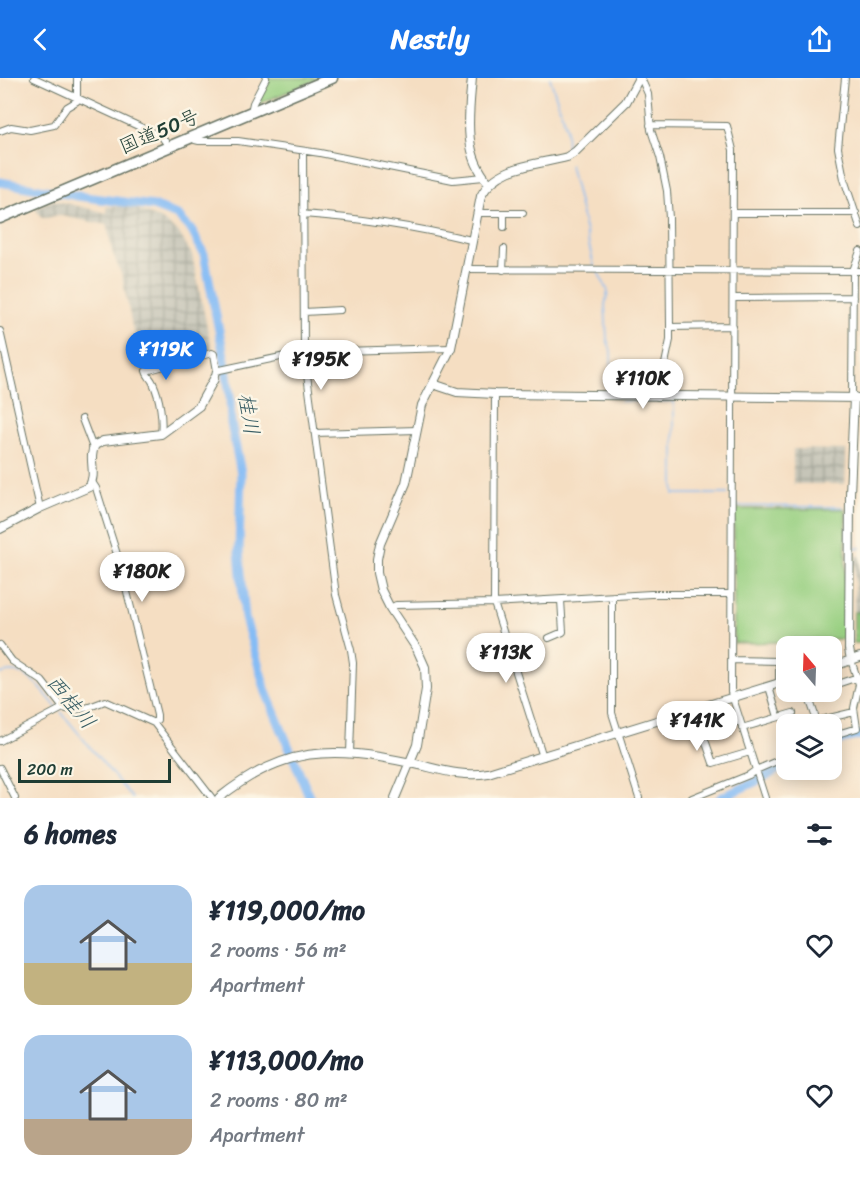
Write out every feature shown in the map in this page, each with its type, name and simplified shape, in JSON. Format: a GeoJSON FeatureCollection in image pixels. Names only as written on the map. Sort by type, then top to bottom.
{"type":"FeatureCollection","features":[{"type":"Feature","properties":{"kind":"highway","name":"国道50号"},"geometry":{"type":"LineString","coordinates":[[0,218],[332,78]]}},
{"type":"Feature","properties":{"kind":"street"},"geometry":{"type":"LineString","coordinates":[[34,78],[162,137],[169,147]]}},
{"type":"Feature","properties":{"kind":"street"},"geometry":{"type":"LineString","coordinates":[[0,131],[10,127],[30,130],[54,125],[67,107],[77,101],[77,78]]}},
{"type":"Feature","properties":{"kind":"street"},"geometry":{"type":"LineString","coordinates":[[251,112],[266,78]]}},
{"type":"Feature","properties":{"kind":"street"},"geometry":{"type":"LineString","coordinates":[[395,798],[417,745],[426,689],[425,667],[414,643],[390,608],[378,581],[377,559],[380,544],[406,483],[422,405],[451,348],[471,240],[487,180],[471,149],[468,130],[472,78]]}},
{"type":"Feature","properties":{"kind":"street"},"geometry":{"type":"LineString","coordinates":[[193,137],[199,141],[238,141],[453,180],[487,180],[506,172],[559,159],[575,152],[626,102],[640,78]]}},
{"type":"Feature","properties":{"kind":"street"},"geometry":{"type":"LineString","coordinates":[[640,78],[648,94],[650,125],[667,191],[670,327],[658,397]]}},
{"type":"Feature","properties":{"kind":"street"},"geometry":{"type":"LineString","coordinates":[[845,78],[838,148],[844,179],[860,227]]}},
{"type":"Feature","properties":{"kind":"street"},"geometry":{"type":"LineString","coordinates":[[650,125],[727,126],[734,154],[732,699],[765,798]]}},
{"type":"Feature","properties":{"kind":"street"},"geometry":{"type":"LineString","coordinates":[[303,152],[304,352],[336,595],[353,663],[350,753]]}},
{"type":"Feature","properties":{"kind":"street"},"geometry":{"type":"LineString","coordinates":[[477,213],[523,213]]}},
{"type":"Feature","properties":{"kind":"street"},"geometry":{"type":"LineString","coordinates":[[504,213],[504,227]]}},
{"type":"Feature","properties":{"kind":"street"},"geometry":{"type":"LineString","coordinates":[[734,213],[856,213]]}},
{"type":"Feature","properties":{"kind":"street"},"geometry":{"type":"LineString","coordinates":[[303,214],[408,226],[471,240]]}},
{"type":"Feature","properties":{"kind":"street"},"geometry":{"type":"LineString","coordinates":[[503,270],[504,249]]}},
{"type":"Feature","properties":{"kind":"street"},"geometry":{"type":"LineString","coordinates":[[842,733],[856,729],[854,712],[858,677],[849,649],[850,494],[855,398],[853,297],[860,251]]}},
{"type":"Feature","properties":{"kind":"street"},"geometry":{"type":"LineString","coordinates":[[466,269],[856,271]]}},
{"type":"Feature","properties":{"kind":"street"},"geometry":{"type":"LineString","coordinates":[[734,298],[853,297]]}},
{"type":"Feature","properties":{"kind":"street"},"geometry":{"type":"LineString","coordinates":[[304,312],[340,310]]}},
{"type":"Feature","properties":{"kind":"street"},"geometry":{"type":"LineString","coordinates":[[670,327],[733,326]]}},
{"type":"Feature","properties":{"kind":"street"},"geometry":{"type":"LineString","coordinates":[[0,331],[40,508]]}},
{"type":"Feature","properties":{"kind":"street"},"geometry":{"type":"LineString","coordinates":[[217,373],[230,368],[304,352],[451,348]]}},
{"type":"Feature","properties":{"kind":"street"},"geometry":{"type":"LineString","coordinates":[[93,448],[103,441],[161,434],[199,406],[217,373],[214,354],[146,371],[154,384],[158,399],[161,434]]}},
{"type":"Feature","properties":{"kind":"street"},"geometry":{"type":"LineString","coordinates":[[433,384],[456,392],[495,394],[855,398]]}},
{"type":"Feature","properties":{"kind":"street"},"geometry":{"type":"LineString","coordinates":[[495,394],[494,603],[543,757]]}},
{"type":"Feature","properties":{"kind":"street"},"geometry":{"type":"LineString","coordinates":[[0,529],[40,508],[85,490],[92,482],[94,478],[91,457],[93,448],[82,419]]}},
{"type":"Feature","properties":{"kind":"street"},"geometry":{"type":"LineString","coordinates":[[315,433],[417,430]]}},
{"type":"Feature","properties":{"kind":"street"},"geometry":{"type":"LineString","coordinates":[[92,482],[96,488],[121,567],[157,715],[154,723]]}},
{"type":"Feature","properties":{"kind":"street"},"geometry":{"type":"LineString","coordinates":[[390,608],[406,605],[561,600],[651,594],[731,594]]}},
{"type":"Feature","properties":{"kind":"street"},"geometry":{"type":"LineString","coordinates":[[612,597],[612,711],[639,798]]}},
{"type":"Feature","properties":{"kind":"street"},"geometry":{"type":"LineString","coordinates":[[549,638],[563,633],[561,600]]}},
{"type":"Feature","properties":{"kind":"street"},"geometry":{"type":"LineString","coordinates":[[0,645],[12,661],[42,681],[61,710]]}},
{"type":"Feature","properties":{"kind":"street"},"geometry":{"type":"LineString","coordinates":[[842,663],[860,657]]}},
{"type":"Feature","properties":{"kind":"street"},"geometry":{"type":"LineString","coordinates":[[731,660],[776,661]]}},
{"type":"Feature","properties":{"kind":"street"},"geometry":{"type":"LineString","coordinates":[[842,682],[858,677]]}},
{"type":"Feature","properties":{"kind":"street"},"geometry":{"type":"LineString","coordinates":[[219,798],[253,773],[286,759],[327,752],[350,753],[459,774],[475,775],[496,771],[776,684]]}},
{"type":"Feature","properties":{"kind":"street"},"geometry":{"type":"LineString","coordinates":[[769,687],[777,714]]}},
{"type":"Feature","properties":{"kind":"street"},"geometry":{"type":"LineString","coordinates":[[0,741],[61,710],[82,709],[105,701],[154,723],[212,798]]}},
{"type":"Feature","properties":{"kind":"street"},"geometry":{"type":"LineString","coordinates":[[810,702],[817,721],[854,712]]}},
{"type":"Feature","properties":{"kind":"street"},"geometry":{"type":"LineString","coordinates":[[787,714],[793,712]]}},
{"type":"Feature","properties":{"kind":"street"},"geometry":{"type":"LineString","coordinates":[[750,752],[713,763],[703,734],[776,717]]}},
{"type":"Feature","properties":{"kind":"street"},"geometry":{"type":"LineString","coordinates":[[692,798],[776,762]]}},
{"type":"Feature","properties":{"kind":"street"},"geometry":{"type":"LineString","coordinates":[[0,768],[15,798]]}},
{"type":"Feature","properties":{"kind":"shaded area"},"geometry":{"type":"Polygon","coordinates":[[[53,200],[107,213],[106,207],[135,208],[162,220],[179,233],[192,255],[212,351],[148,369],[132,326],[122,276],[112,251],[107,225],[57,215],[41,217],[35,208],[53,200]]]}},
{"type":"Feature","properties":{"kind":"shaded area"},"geometry":{"type":"Polygon","coordinates":[[[793,449],[846,450],[845,484],[793,484],[793,449]]]}},
{"type":"Feature","properties":{"kind":"shaded area"},"geometry":{"type":"Polygon","coordinates":[[[855,556],[860,556],[860,612],[854,612],[855,556]]]}},
{"type":"Feature","properties":{"kind":"green space"},"geometry":{"type":"Polygon","coordinates":[[[269,78],[321,78],[256,105],[269,78]]]}},
{"type":"Feature","properties":{"kind":"green space"},"geometry":{"type":"Polygon","coordinates":[[[734,509],[846,509],[845,639],[842,639],[842,636],[776,636],[776,642],[734,643],[734,509]]]}},
{"type":"Feature","properties":{"kind":"green space"},"geometry":{"type":"Polygon","coordinates":[[[854,612],[860,612],[860,643],[854,643],[854,612]]]}},
{"type":"Feature","properties":{"kind":"waterway"},"geometry":{"type":"LineString","coordinates":[[550,78],[566,127],[567,150]]}},
{"type":"Feature","properties":{"kind":"waterway"},"geometry":{"type":"LineString","coordinates":[[570,165],[594,266]]}},
{"type":"Feature","properties":{"kind":"waterway","name":"桂川"},"geometry":{"type":"LineString","coordinates":[[0,182],[153,206],[177,215],[192,231],[204,254],[225,361],[231,423],[241,473],[239,551],[245,618],[266,692],[310,798]]}},
{"type":"Feature","properties":{"kind":"waterway"},"geometry":{"type":"LineString","coordinates":[[598,272],[608,291],[605,305],[607,339],[611,351],[612,393]]}},
{"type":"Feature","properties":{"kind":"waterway"},"geometry":{"type":"LineString","coordinates":[[620,401],[674,401],[674,494],[728,494]]}},
{"type":"Feature","properties":{"kind":"waterway"},"geometry":{"type":"LineString","coordinates":[[735,504],[737,506],[843,507]]}},
{"type":"Feature","properties":{"kind":"waterway"},"geometry":{"type":"LineString","coordinates":[[854,507],[854,548],[860,548]]}},
{"type":"Feature","properties":{"kind":"waterway","name":"西桂川"},"geometry":{"type":"LineString","coordinates":[[0,674],[10,672],[26,676],[40,687],[58,709]]}},
{"type":"Feature","properties":{"kind":"waterway","name":"西桂川"},"geometry":{"type":"LineString","coordinates":[[61,712],[132,798]]}},
{"type":"Feature","properties":{"kind":"waterway","name":"桂川"},"geometry":{"type":"LineString","coordinates":[[842,740],[860,735]]}},
{"type":"Feature","properties":{"kind":"waterway","name":"桂川"},"geometry":{"type":"LineString","coordinates":[[720,798],[776,770]]}}]}
